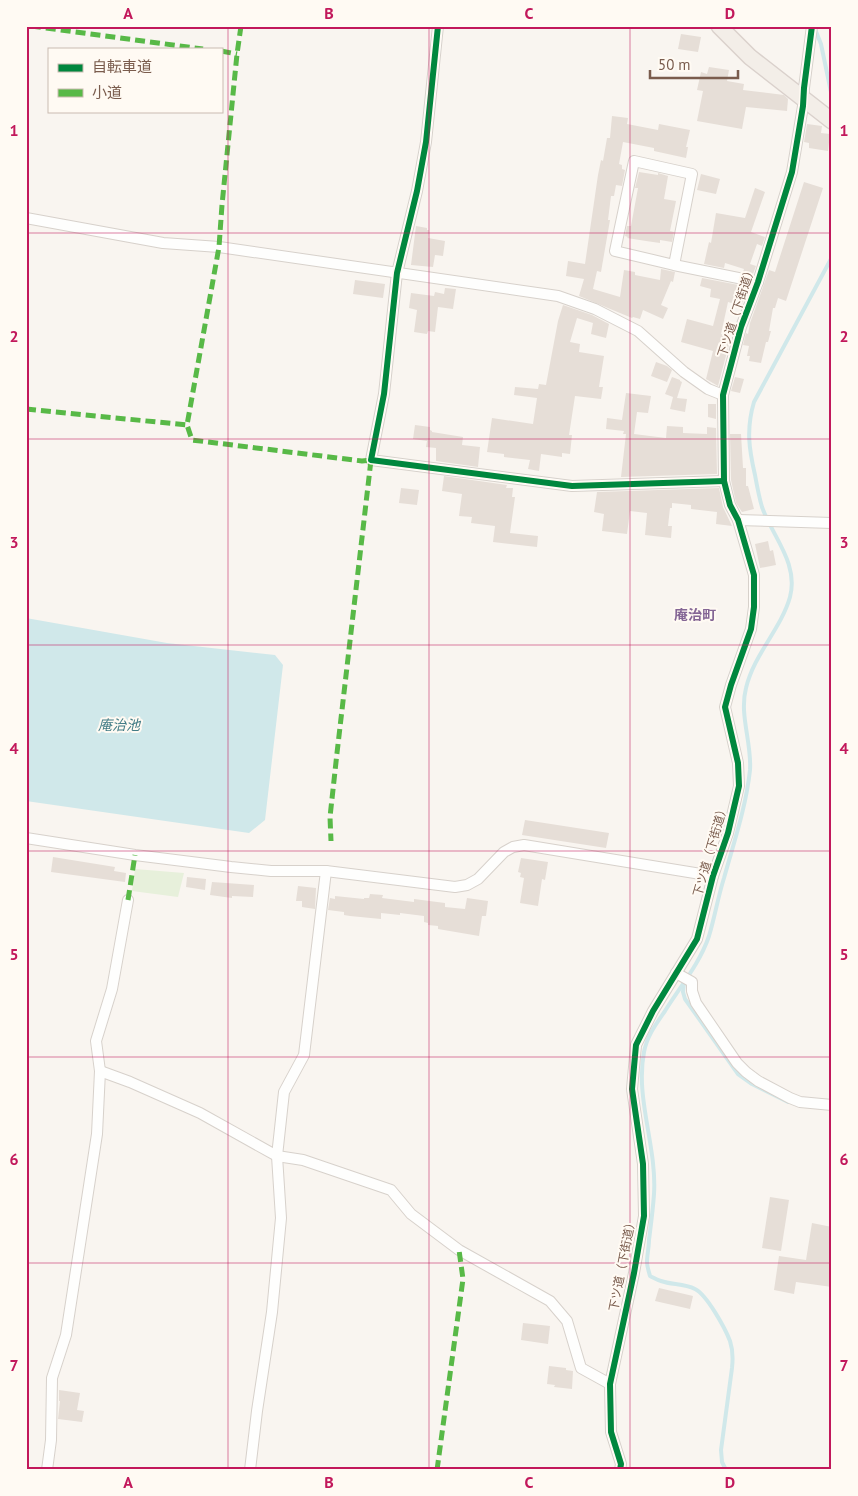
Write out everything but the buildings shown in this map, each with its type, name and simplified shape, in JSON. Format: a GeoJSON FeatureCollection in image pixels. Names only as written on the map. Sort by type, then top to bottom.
{"type":"FeatureCollection","features":[{"type":"Feature","properties":{"kind":"main road"},"geometry":{"type":"LineString","coordinates":[[719,26],[750,57],[831,120]]}},
{"type":"Feature","properties":{"kind":"street"},"geometry":{"type":"LineString","coordinates":[[438,26],[426,142],[417,191],[397,273],[384,394],[371,460],[572,486],[724,481]]}},
{"type":"Feature","properties":{"kind":"street","name":"下ツ道（下街道）"},"geometry":{"type":"LineString","coordinates":[[620,1470],[621,1464],[612,1432],[610,1384],[634,1273],[644,1216],[643,1164],[632,1089],[636,1045],[653,1011],[697,939],[713,876],[728,833],[739,786],[738,763],[725,707],[731,684],[751,629],[754,607],[754,574],[738,520],[730,505],[724,481],[723,395],[741,327],[758,282],[792,172],[803,106],[812,26]]}},
{"type":"Feature","properties":{"kind":"street"},"geometry":{"type":"LineString","coordinates":[[674,265],[692,174],[634,162],[615,252],[674,265],[758,282]]}},
{"type":"Feature","properties":{"kind":"street"},"geometry":{"type":"LineString","coordinates":[[26,218],[163,243],[219,247],[558,296],[595,309],[638,331],[684,372],[708,389],[723,395]]}},
{"type":"Feature","properties":{"kind":"street"},"geometry":{"type":"LineString","coordinates":[[738,520],[832,523]]}},
{"type":"Feature","properties":{"kind":"street"},"geometry":{"type":"LineString","coordinates":[[26,838],[135,856],[231,867],[271,871],[326,872],[455,887],[467,885],[478,879],[504,852],[524,846],[713,876]]}},
{"type":"Feature","properties":{"kind":"street"},"geometry":{"type":"LineString","coordinates":[[250,1470],[256,1410],[272,1312],[281,1218],[277,1156],[284,1092],[304,1055],[326,872]]}},
{"type":"Feature","properties":{"kind":"street"},"geometry":{"type":"LineString","coordinates":[[47,1470],[51,1440],[52,1378],[66,1336],[97,1134],[100,1071],[96,1041],[112,989],[128,900]]}},
{"type":"Feature","properties":{"kind":"street"},"geometry":{"type":"LineString","coordinates":[[676,973],[692,982],[692,992],[696,1002],[746,1072],[758,1081],[800,1102],[832,1105]]}},
{"type":"Feature","properties":{"kind":"street"},"geometry":{"type":"LineString","coordinates":[[100,1071],[200,1113],[277,1156],[303,1160],[392,1190],[411,1214],[459,1250],[550,1301],[567,1321],[581,1368],[610,1384]]}},
{"type":"Feature","properties":{"kind":"green space"},"geometry":{"type":"Polygon","coordinates":[[[135,869],[184,873],[178,897],[132,891],[135,869]]]}},
{"type":"Feature","properties":{"kind":"water","name":"庵治池"},"geometry":{"type":"Polygon","coordinates":[[[26,618],[167,643],[275,655],[283,665],[265,820],[249,833],[26,801],[26,618]]]}},
{"type":"Feature","properties":{"kind":"waterway"},"geometry":{"type":"LineString","coordinates":[[815,29],[821,44],[832,97]]}},
{"type":"Feature","properties":{"kind":"waterway"},"geometry":{"type":"LineString","coordinates":[[726,1470],[722,1462],[721,1450],[732,1365],[730,1341],[715,1312],[700,1292],[687,1286],[657,1280],[650,1276],[648,1268],[647,1257],[654,1194],[654,1176],[644,1105],[642,1070],[645,1046],[650,1035],[695,965],[709,936],[748,784],[750,760],[744,708],[746,688],[755,664],[786,609],[790,597],[792,585],[788,561],[762,507],[751,456],[749,430],[754,402],[832,257]]}},
{"type":"Feature","properties":{"kind":"waterway"},"geometry":{"type":"LineString","coordinates":[[684,983],[683,992],[685,999],[738,1074],[752,1084],[788,1102]]}},
{"type":"Feature","properties":{"kind":"marked path"},"geometry":{"type":"LineString","coordinates":[[31,26],[196,48]]}},
{"type":"Feature","properties":{"kind":"marked path"},"geometry":{"type":"LineString","coordinates":[[241,26],[219,247],[187,425],[192,440],[362,461],[371,460],[330,817],[331,841]]}},
{"type":"Feature","properties":{"kind":"marked path"},"geometry":{"type":"LineString","coordinates":[[222,51],[237,54]]}},
{"type":"Feature","properties":{"kind":"marked path"},"geometry":{"type":"LineString","coordinates":[[26,409],[187,425]]}},
{"type":"Feature","properties":{"kind":"marked path"},"geometry":{"type":"LineString","coordinates":[[128,900],[135,855]]}},
{"type":"Feature","properties":{"kind":"marked path"},"geometry":{"type":"LineString","coordinates":[[437,1470],[463,1279],[459,1250]]}},
{"type":"Feature","properties":{"kind":"cycle path"},"geometry":{"type":"LineString","coordinates":[[438,26],[426,142],[417,191],[397,273],[384,394],[371,460],[572,486],[724,481]]}},
{"type":"Feature","properties":{"kind":"cycle path"},"geometry":{"type":"LineString","coordinates":[[620,1470],[621,1464],[611,1432],[610,1384],[634,1273],[644,1216],[643,1164],[632,1089],[636,1045],[653,1011],[697,939],[713,876],[728,833],[739,786],[738,763],[725,707],[751,629],[754,607],[754,575],[738,520],[730,505],[724,481],[723,395],[741,327],[758,282],[792,172],[803,106],[812,26]]}},
{"type":"Feature","properties":{"kind":"district","name":"庵治町"},"geometry":{"type":"Point","coordinates":[695,615]}}]}
